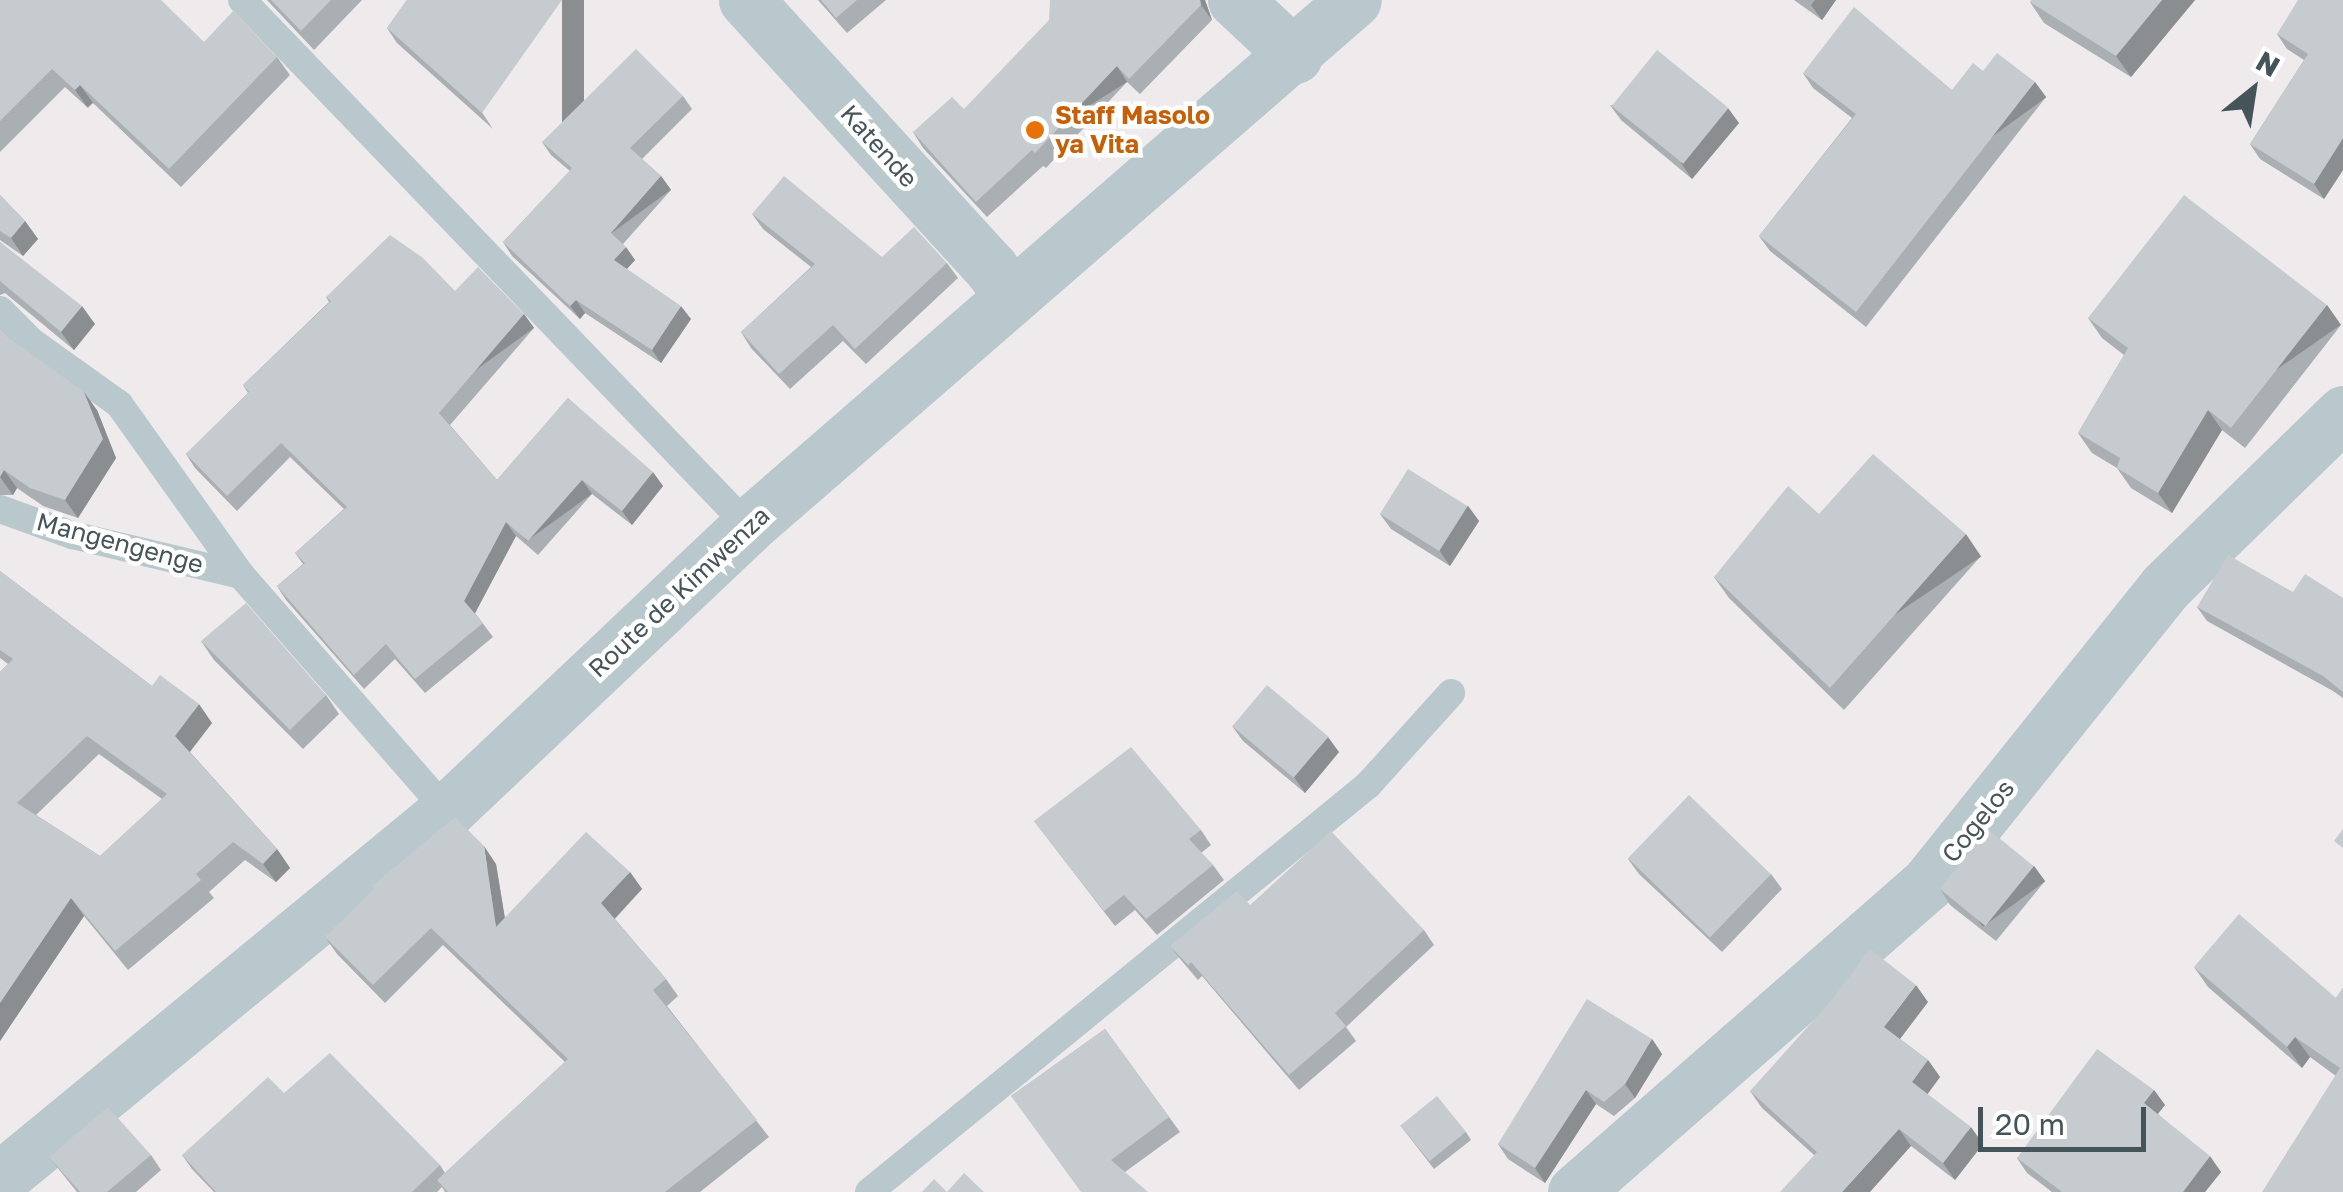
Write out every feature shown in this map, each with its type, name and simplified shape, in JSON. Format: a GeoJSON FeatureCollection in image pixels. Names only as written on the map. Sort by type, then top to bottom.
{"type":"FeatureCollection","features":[{"type":"Feature","properties":{"kind":"street","name":"Katende"},"geometry":{"type":"LineString","coordinates":[[746,0],[991,268],[1010,296]]}},
{"type":"Feature","properties":{"kind":"street"},"geometry":{"type":"LineString","coordinates":[[1236,0],[1294,56]]}},
{"type":"Feature","properties":{"kind":"street","name":"Route de Kimwenza"},"geometry":{"type":"LineString","coordinates":[[0,1179],[446,811],[748,526],[1354,0]]}},
{"type":"Feature","properties":{"kind":"street","name":"Cogelos"},"geometry":{"type":"LineString","coordinates":[[1575,1192],[1928,884],[2165,587],[2343,414]]}},
{"type":"Feature","properties":{"kind":"lane"},"geometry":{"type":"LineString","coordinates":[[242,0],[748,526]]}},
{"type":"Feature","properties":{"kind":"lane"},"geometry":{"type":"LineString","coordinates":[[0,310],[32,342],[119,404],[240,575],[446,811]]}},
{"type":"Feature","properties":{"kind":"lane","name":"Mangengenge"},"geometry":{"type":"LineString","coordinates":[[0,508],[72,534],[240,575]]}},
{"type":"Feature","properties":{"kind":"lane"},"geometry":{"type":"LineString","coordinates":[[869,1192],[1368,785],[1451,692]]}},
{"type":"Feature","properties":{"kind":"building"},"geometry":{"type":"Polygon","coordinates":[[[0,0],[161,0],[204,42],[233,11],[277,57],[169,169],[80,85],[75,90],[52,69],[0,121],[0,0]]]}},
{"type":"Feature","properties":{"kind":"building"},"geometry":{"type":"Polygon","coordinates":[[[271,0],[331,0],[301,31],[271,0]]]}},
{"type":"Feature","properties":{"kind":"building"},"geometry":{"type":"Polygon","coordinates":[[[407,0],[562,0],[482,113],[387,28],[407,0]]]}},
{"type":"Feature","properties":{"kind":"building"},"geometry":{"type":"Polygon","coordinates":[[[821,0],[857,0],[836,18],[821,0]]]}},
{"type":"Feature","properties":{"kind":"building"},"geometry":{"type":"Polygon","coordinates":[[[1050,0],[1200,0],[1201,5],[1129,79],[1117,66],[1035,153],[1032,150],[976,202],[913,132],[952,97],[964,109],[1049,20],[1050,0]]]}},
{"type":"Feature","properties":{"kind":"building"},"geometry":{"type":"Polygon","coordinates":[[[2031,0],[2162,0],[2116,56],[2031,0]]]}},
{"type":"Feature","properties":{"kind":"building"},"geometry":{"type":"Polygon","coordinates":[[[2298,0],[2343,0],[2343,138],[2314,184],[2250,144],[2308,54],[2277,34],[2298,0]]]}},
{"type":"Feature","properties":{"kind":"building"},"geometry":{"type":"Polygon","coordinates":[[[1854,7],[1952,90],[1973,63],[1983,71],[1997,53],[2035,82],[1856,312],[1759,236],[1856,114],[1803,73],[1854,7]]]}},
{"type":"Feature","properties":{"kind":"building"},"geometry":{"type":"Polygon","coordinates":[[[636,49],[683,96],[630,148],[661,176],[611,233],[626,247],[614,260],[681,306],[652,350],[576,300],[570,306],[503,242],[572,168],[542,142],[636,49]]]}},
{"type":"Feature","properties":{"kind":"building"},"geometry":{"type":"Polygon","coordinates":[[[1657,50],[1728,108],[1683,164],[1612,106],[1657,50]]]}},
{"type":"Feature","properties":{"kind":"building"},"geometry":{"type":"Polygon","coordinates":[[[784,176],[882,257],[914,227],[947,263],[855,349],[833,325],[779,374],[741,332],[815,264],[752,214],[784,176]]]}},
{"type":"Feature","properties":{"kind":"building"},"geometry":{"type":"Polygon","coordinates":[[[0,195],[25,221],[11,238],[0,231],[0,195]]]}},
{"type":"Feature","properties":{"kind":"building"},"geometry":{"type":"Polygon","coordinates":[[[2184,195],[2327,305],[2231,428],[2208,410],[2158,493],[2117,468],[2120,458],[2078,433],[2128,348],[2088,318],[2184,195]]]}},
{"type":"Feature","properties":{"kind":"building"},"geometry":{"type":"Polygon","coordinates":[[[390,235],[423,258],[455,291],[478,267],[524,314],[439,413],[497,480],[568,398],[653,472],[622,511],[582,480],[528,541],[506,522],[464,601],[483,623],[415,679],[386,644],[354,675],[277,586],[305,563],[295,553],[347,507],[281,443],[227,496],[186,454],[249,392],[243,385],[331,301],[326,297],[390,235]]]}},
{"type":"Feature","properties":{"kind":"building"},"geometry":{"type":"Polygon","coordinates":[[[0,242],[82,306],[61,332],[0,281],[0,242]]]}},
{"type":"Feature","properties":{"kind":"building"},"geometry":{"type":"Polygon","coordinates":[[[0,328],[84,392],[103,439],[65,500],[30,488],[4,470],[0,477],[0,328]]]}},
{"type":"Feature","properties":{"kind":"building"},"geometry":{"type":"Polygon","coordinates":[[[1873,454],[1966,534],[1830,688],[1714,577],[1788,486],[1819,514],[1873,454]]]}},
{"type":"Feature","properties":{"kind":"building"},"geometry":{"type":"Polygon","coordinates":[[[1408,469],[1467,506],[1439,551],[1380,514],[1408,469]]]}},
{"type":"Feature","properties":{"kind":"building"},"geometry":{"type":"Polygon","coordinates":[[[2228,555],[2293,592],[2305,574],[2343,598],[2343,692],[2323,676],[2197,607],[2228,555]]]}},
{"type":"Feature","properties":{"kind":"building"},"geometry":{"type":"Polygon","coordinates":[[[0,571],[152,686],[160,675],[199,704],[175,736],[277,849],[263,864],[233,842],[196,874],[201,880],[115,951],[71,898],[0,1003],[0,672],[13,659],[0,650],[0,571]],[[87,736],[17,803],[100,856],[167,794],[87,736]]]}},
{"type":"Feature","properties":{"kind":"building"},"geometry":{"type":"Polygon","coordinates":[[[246,603],[326,695],[290,730],[201,641],[246,603]]]}},
{"type":"Feature","properties":{"kind":"building"},"geometry":{"type":"Polygon","coordinates":[[[1267,685],[1328,736],[1294,778],[1232,726],[1267,685]]]}},
{"type":"Feature","properties":{"kind":"building"},"geometry":{"type":"Polygon","coordinates":[[[1131,747],[1201,830],[1189,839],[1213,865],[1146,919],[1124,895],[1104,911],[1034,821],[1131,747]]]}},
{"type":"Feature","properties":{"kind":"building"},"geometry":{"type":"Polygon","coordinates":[[[1689,795],[1771,874],[1710,937],[1628,858],[1689,795]]]}},
{"type":"Feature","properties":{"kind":"building"},"geometry":{"type":"Polygon","coordinates":[[[455,817],[484,846],[496,927],[586,832],[630,872],[601,903],[666,979],[653,990],[757,1120],[665,1192],[448,1192],[437,1180],[568,1059],[431,928],[373,985],[325,937],[374,889],[372,886],[455,817]]]}},
{"type":"Feature","properties":{"kind":"building"},"geometry":{"type":"Polygon","coordinates":[[[1988,829],[2034,866],[1985,926],[1940,889],[1988,829]]]}},
{"type":"Feature","properties":{"kind":"building"},"geometry":{"type":"Polygon","coordinates":[[[2343,829],[2343,848],[2334,841],[2343,829]]]}},
{"type":"Feature","properties":{"kind":"building"},"geometry":{"type":"Polygon","coordinates":[[[1331,831],[1424,930],[1335,1013],[1346,1026],[1289,1075],[1191,962],[1188,965],[1170,946],[1237,891],[1250,905],[1331,831]]]}},
{"type":"Feature","properties":{"kind":"building"},"geometry":{"type":"Polygon","coordinates":[[[2239,914],[2336,998],[2343,988],[2343,1192],[2262,1192],[2340,1068],[2295,1037],[2287,1047],[2194,967],[2239,914]]]}},
{"type":"Feature","properties":{"kind":"building"},"geometry":{"type":"Polygon","coordinates":[[[1870,949],[1916,985],[1884,1027],[1928,1060],[1912,1082],[1971,1127],[1943,1163],[1899,1129],[1842,1192],[1780,1192],[1817,1152],[1750,1091],[1830,1002],[1870,949]]]}},
{"type":"Feature","properties":{"kind":"building"},"geometry":{"type":"Polygon","coordinates":[[[1587,999],[1652,1039],[1625,1084],[1604,1102],[1586,1090],[1535,1168],[1498,1144],[1587,999]]]}},
{"type":"Feature","properties":{"kind":"building"},"geometry":{"type":"Polygon","coordinates":[[[1105,1029],[1169,1117],[1111,1160],[1148,1192],[1081,1192],[1011,1096],[1105,1029]]]}},
{"type":"Feature","properties":{"kind":"building"},"geometry":{"type":"Polygon","coordinates":[[[2097,1049],[2154,1090],[2144,1103],[2210,1156],[2183,1192],[2062,1192],[2017,1158],[2097,1049]]]}},
{"type":"Feature","properties":{"kind":"building"},"geometry":{"type":"Polygon","coordinates":[[[330,1053],[440,1165],[412,1192],[216,1192],[182,1155],[268,1077],[284,1093],[330,1053]]]}},
{"type":"Feature","properties":{"kind":"building"},"geometry":{"type":"Polygon","coordinates":[[[1437,1096],[1466,1132],[1429,1161],[1400,1126],[1437,1096]]]}},
{"type":"Feature","properties":{"kind":"building"},"geometry":{"type":"Polygon","coordinates":[[[108,1107],[151,1155],[107,1192],[80,1192],[49,1157],[108,1107]]]}},
{"type":"Feature","properties":{"kind":"building"},"geometry":{"type":"Polygon","coordinates":[[[964,1173],[984,1192],[947,1192],[964,1173]]]}},
{"type":"Feature","properties":{"kind":"building"},"geometry":{"type":"Polygon","coordinates":[[[934,1179],[947,1192],[922,1192],[934,1179]]]}},
{"type":"Feature","properties":{"kind":"place","name":"Staff Masolo ya Vita"},"geometry":{"type":"Point","coordinates":[1035,130]}}]}
